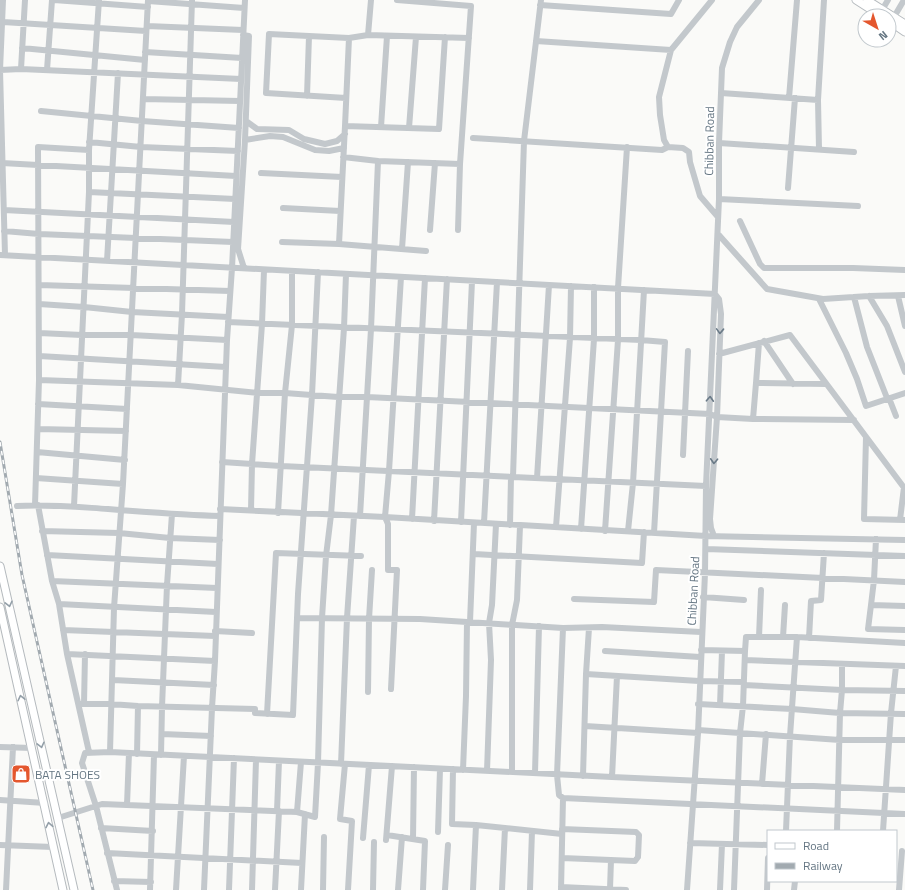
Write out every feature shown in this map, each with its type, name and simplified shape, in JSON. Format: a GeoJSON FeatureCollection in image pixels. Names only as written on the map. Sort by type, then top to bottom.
{"type":"FeatureCollection","features":[{"type":"Feature","properties":{"kind":"main road"},"geometry":{"type":"LineString","coordinates":[[856,0],[871,8]]}},
{"type":"Feature","properties":{"kind":"main road"},"geometry":{"type":"LineString","coordinates":[[867,0],[876,8]]}},
{"type":"Feature","properties":{"kind":"main road"},"geometry":{"type":"LineString","coordinates":[[897,25],[905,32]]}},
{"type":"Feature","properties":{"kind":"main road"},"geometry":{"type":"LineString","coordinates":[[0,566],[74,890]]}},
{"type":"Feature","properties":{"kind":"main road"},"geometry":{"type":"LineString","coordinates":[[0,607],[28,726],[63,890]]}},
{"type":"Feature","properties":{"kind":"main road"},"geometry":{"type":"LineString","coordinates":[[28,726],[36,724]]}},
{"type":"Feature","properties":{"kind":"main road"},"geometry":{"type":"LineString","coordinates":[[57,863],[68,860]]}},
{"type":"Feature","properties":{"kind":"street"},"geometry":{"type":"LineString","coordinates":[[3,0],[0,70],[4,210],[2,255],[715,294]]}},
{"type":"Feature","properties":{"kind":"street"},"geometry":{"type":"LineString","coordinates":[[21,69],[25,0]]}},
{"type":"Feature","properties":{"kind":"street"},"geometry":{"type":"LineString","coordinates":[[47,70],[53,0],[99,2],[192,2],[244,8]]}},
{"type":"Feature","properties":{"kind":"street"},"geometry":{"type":"LineString","coordinates":[[234,268],[233,242],[245,0]]}},
{"type":"Feature","properties":{"kind":"street"},"geometry":{"type":"LineString","coordinates":[[368,35],[371,0]]}},
{"type":"Feature","properties":{"kind":"street"},"geometry":{"type":"LineString","coordinates":[[397,0],[471,6],[460,164],[458,230]]}},
{"type":"Feature","properties":{"kind":"street"},"geometry":{"type":"LineString","coordinates":[[510,525],[516,405],[524,141],[540,2],[671,14],[679,0]]}},
{"type":"Feature","properties":{"kind":"street"},"geometry":{"type":"LineString","coordinates":[[668,147],[664,140],[659,97],[670,50],[712,0]]}},
{"type":"Feature","properties":{"kind":"street","name":"Chibban Road"},"geometry":{"type":"LineString","coordinates":[[687,890],[698,731],[700,657],[705,573],[706,486],[718,234],[722,68],[730,42],[738,28],[759,0]]}},
{"type":"Feature","properties":{"kind":"street"},"geometry":{"type":"LineString","coordinates":[[788,188],[797,0]]}},
{"type":"Feature","properties":{"kind":"street"},"geometry":{"type":"LineString","coordinates":[[819,149],[818,100],[824,0]]}},
{"type":"Feature","properties":{"kind":"street"},"geometry":{"type":"LineString","coordinates":[[897,10],[904,0]]}},
{"type":"Feature","properties":{"kind":"street"},"geometry":{"type":"LineString","coordinates":[[74,506],[89,192],[89,142],[99,2]]}},
{"type":"Feature","properties":{"kind":"street"},"geometry":{"type":"LineString","coordinates":[[110,752],[110,704],[114,656],[114,608],[125,460],[130,335],[148,2]]}},
{"type":"Feature","properties":{"kind":"street"},"geometry":{"type":"LineString","coordinates":[[178,386],[178,364],[182,314],[192,2]]}},
{"type":"Feature","properties":{"kind":"street"},"geometry":{"type":"LineString","coordinates":[[3,22],[97,28],[191,27],[243,32],[249,36],[246,121],[238,249],[230,292],[228,320],[214,685],[204,890]]}},
{"type":"Feature","properties":{"kind":"street"},"geometry":{"type":"LineString","coordinates":[[346,98],[266,93],[269,34],[349,38],[368,35],[469,38]]}},
{"type":"Feature","properties":{"kind":"street"},"geometry":{"type":"LineString","coordinates":[[307,96],[309,36]]}},
{"type":"Feature","properties":{"kind":"street"},"geometry":{"type":"LineString","coordinates":[[381,127],[387,36]]}},
{"type":"Feature","properties":{"kind":"street"},"geometry":{"type":"LineString","coordinates":[[409,128],[416,36]]}},
{"type":"Feature","properties":{"kind":"street"},"geometry":{"type":"LineString","coordinates":[[345,126],[439,129],[445,37]]}},
{"type":"Feature","properties":{"kind":"street"},"geometry":{"type":"LineString","coordinates":[[338,244],[349,38]]}},
{"type":"Feature","properties":{"kind":"street"},"geometry":{"type":"LineString","coordinates":[[536,41],[670,50]]}},
{"type":"Feature","properties":{"kind":"street"},"geometry":{"type":"LineString","coordinates":[[22,48],[145,60]]}},
{"type":"Feature","properties":{"kind":"street"},"geometry":{"type":"LineString","coordinates":[[145,52],[242,58]]}},
{"type":"Feature","properties":{"kind":"street"},"geometry":{"type":"LineString","coordinates":[[0,70],[21,69],[241,79]]}},
{"type":"Feature","properties":{"kind":"street"},"geometry":{"type":"LineString","coordinates":[[107,261],[118,73]]}},
{"type":"Feature","properties":{"kind":"street"},"geometry":{"type":"LineString","coordinates":[[721,93],[818,100]]}},
{"type":"Feature","properties":{"kind":"street"},"geometry":{"type":"LineString","coordinates":[[143,99],[240,101]]}},
{"type":"Feature","properties":{"kind":"street"},"geometry":{"type":"LineString","coordinates":[[41,111],[116,119],[239,128]]}},
{"type":"Feature","properties":{"kind":"street"},"geometry":{"type":"LineString","coordinates":[[246,121],[257,129],[289,130],[304,139],[326,144],[336,141],[345,134]]}},
{"type":"Feature","properties":{"kind":"street"},"geometry":{"type":"LineString","coordinates":[[245,140],[270,136],[283,137],[315,150],[329,151],[344,148]]}},
{"type":"Feature","properties":{"kind":"street"},"geometry":{"type":"LineString","coordinates":[[473,138],[662,150],[668,147],[683,148],[688,150],[700,196],[718,217]]}},
{"type":"Feature","properties":{"kind":"street"},"geometry":{"type":"LineString","coordinates":[[89,142],[141,147],[238,151]]}},
{"type":"Feature","properties":{"kind":"street"},"geometry":{"type":"LineString","coordinates":[[719,143],[854,152]]}},
{"type":"Feature","properties":{"kind":"street"},"geometry":{"type":"LineString","coordinates":[[89,150],[38,147],[39,380],[36,478],[36,505],[52,581],[59,604],[67,654],[81,704],[89,752]]}},
{"type":"Feature","properties":{"kind":"street"},"geometry":{"type":"LineString","coordinates":[[604,530],[609,482],[618,340],[618,288],[627,147]]}},
{"type":"Feature","properties":{"kind":"street"},"geometry":{"type":"LineString","coordinates":[[343,157],[378,161],[460,164]]}},
{"type":"Feature","properties":{"kind":"street"},"geometry":{"type":"LineString","coordinates":[[348,890],[352,821],[340,819],[347,618],[351,556],[362,470],[367,397],[374,275],[378,161]]}},
{"type":"Feature","properties":{"kind":"street"},"geometry":{"type":"LineString","coordinates":[[402,249],[408,162]]}},
{"type":"Feature","properties":{"kind":"street"},"geometry":{"type":"LineString","coordinates":[[2,163],[236,176]]}},
{"type":"Feature","properties":{"kind":"street"},"geometry":{"type":"LineString","coordinates":[[430,230],[435,163]]}},
{"type":"Feature","properties":{"kind":"street"},"geometry":{"type":"LineString","coordinates":[[261,173],[342,177]]}},
{"type":"Feature","properties":{"kind":"street"},"geometry":{"type":"LineString","coordinates":[[89,192],[235,199]]}},
{"type":"Feature","properties":{"kind":"street"},"geometry":{"type":"LineString","coordinates":[[719,199],[858,206]]}},
{"type":"Feature","properties":{"kind":"street"},"geometry":{"type":"LineString","coordinates":[[283,208],[340,211]]}},
{"type":"Feature","properties":{"kind":"street"},"geometry":{"type":"LineString","coordinates":[[4,210],[234,222]]}},
{"type":"Feature","properties":{"kind":"street"},"geometry":{"type":"LineString","coordinates":[[740,221],[760,264],[764,268],[853,268],[905,270]]}},
{"type":"Feature","properties":{"kind":"street"},"geometry":{"type":"LineString","coordinates":[[4,231],[39,234],[233,242]]}},
{"type":"Feature","properties":{"kind":"street"},"geometry":{"type":"LineString","coordinates":[[718,234],[766,289],[819,299],[902,295],[905,326]]}},
{"type":"Feature","properties":{"kind":"street"},"geometry":{"type":"LineString","coordinates":[[282,242],[338,244],[426,251]]}},
{"type":"Feature","properties":{"kind":"street"},"geometry":{"type":"LineString","coordinates":[[238,249],[244,268]]}},
{"type":"Feature","properties":{"kind":"street"},"geometry":{"type":"LineString","coordinates":[[251,510],[252,464],[258,393],[264,270]]}},
{"type":"Feature","properties":{"kind":"street"},"geometry":{"type":"LineString","coordinates":[[278,512],[285,393],[292,326],[292,271]]}},
{"type":"Feature","properties":{"kind":"street"},"geometry":{"type":"LineString","coordinates":[[81,704],[255,709],[255,713],[293,715],[297,618],[312,395],[318,272]]}},
{"type":"Feature","properties":{"kind":"street"},"geometry":{"type":"LineString","coordinates":[[58,818],[102,804],[297,812],[315,817],[322,618],[326,556],[331,515],[338,397],[344,328],[346,274]]}},
{"type":"Feature","properties":{"kind":"street"},"geometry":{"type":"LineString","coordinates":[[391,689],[397,570],[388,570],[388,524],[385,517],[401,277]]}},
{"type":"Feature","properties":{"kind":"street"},"geometry":{"type":"LineString","coordinates":[[412,519],[425,278]]}},
{"type":"Feature","properties":{"kind":"street"},"geometry":{"type":"LineString","coordinates":[[434,521],[447,279]]}},
{"type":"Feature","properties":{"kind":"street"},"geometry":{"type":"LineString","coordinates":[[461,522],[472,280]]}},
{"type":"Feature","properties":{"kind":"street"},"geometry":{"type":"LineString","coordinates":[[484,523],[497,282]]}},
{"type":"Feature","properties":{"kind":"street"},"geometry":{"type":"LineString","coordinates":[[537,478],[548,285]]}},
{"type":"Feature","properties":{"kind":"street"},"geometry":{"type":"LineString","coordinates":[[39,286],[230,292]]}},
{"type":"Feature","properties":{"kind":"street"},"geometry":{"type":"LineString","coordinates":[[556,528],[570,338],[572,286]]}},
{"type":"Feature","properties":{"kind":"street"},"geometry":{"type":"LineString","coordinates":[[582,529],[594,339],[594,287]]}},
{"type":"Feature","properties":{"kind":"street"},"geometry":{"type":"LineString","coordinates":[[628,531],[633,483],[644,290]]}},
{"type":"Feature","properties":{"kind":"street","name":"Chibban Road"},"geometry":{"type":"LineString","coordinates":[[714,536],[710,519],[717,417],[721,314],[719,298],[715,294]]}},
{"type":"Feature","properties":{"kind":"street"},"geometry":{"type":"LineString","coordinates":[[869,296],[887,326],[905,372]]}},
{"type":"Feature","properties":{"kind":"street"},"geometry":{"type":"LineString","coordinates":[[854,297],[867,347],[896,416]]}},
{"type":"Feature","properties":{"kind":"street"},"geometry":{"type":"LineString","coordinates":[[819,299],[846,353],[866,406],[905,393]]}},
{"type":"Feature","properties":{"kind":"street"},"geometry":{"type":"LineString","coordinates":[[39,304],[132,312],[182,314],[262,324],[292,326],[665,342],[654,533]]}},
{"type":"Feature","properties":{"kind":"street"},"geometry":{"type":"LineString","coordinates":[[39,333],[130,335],[227,340]]}},
{"type":"Feature","properties":{"kind":"street"},"geometry":{"type":"LineString","coordinates":[[719,354],[790,335],[854,420],[904,488],[903,520],[864,519],[866,437]]}},
{"type":"Feature","properties":{"kind":"street"},"geometry":{"type":"LineString","coordinates":[[753,419],[761,342]]}},
{"type":"Feature","properties":{"kind":"street"},"geometry":{"type":"LineString","coordinates":[[761,342],[793,384]]}},
{"type":"Feature","properties":{"kind":"street"},"geometry":{"type":"LineString","coordinates":[[683,455],[688,352]]}},
{"type":"Feature","properties":{"kind":"street"},"geometry":{"type":"LineString","coordinates":[[39,356],[226,367]]}},
{"type":"Feature","properties":{"kind":"street"},"geometry":{"type":"LineString","coordinates":[[39,380],[129,383],[258,393],[285,393],[338,397],[367,397],[710,414],[717,417],[753,419],[854,420]]}},
{"type":"Feature","properties":{"kind":"street"},"geometry":{"type":"LineString","coordinates":[[756,384],[826,384]]}},
{"type":"Feature","properties":{"kind":"street"},"geometry":{"type":"LineString","coordinates":[[38,404],[127,410]]}},
{"type":"Feature","properties":{"kind":"street"},"geometry":{"type":"LineString","coordinates":[[38,429],[126,431]]}},
{"type":"Feature","properties":{"kind":"street"},"geometry":{"type":"LineString","coordinates":[[37,452],[125,460]]}},
{"type":"Feature","properties":{"kind":"street"},"geometry":{"type":"LineString","coordinates":[[222,462],[559,480],[706,486]]}},
{"type":"Feature","properties":{"kind":"street"},"geometry":{"type":"LineString","coordinates":[[36,478],[123,484]]}},
{"type":"Feature","properties":{"kind":"street"},"geometry":{"type":"LineString","coordinates":[[17,506],[74,506],[172,514],[220,516]]}},
{"type":"Feature","properties":{"kind":"street"},"geometry":{"type":"LineString","coordinates":[[220,510],[251,510],[304,514],[385,517],[706,536],[905,540]]}},
{"type":"Feature","properties":{"kind":"street"},"geometry":{"type":"LineString","coordinates":[[161,755],[168,561],[172,514]]}},
{"type":"Feature","properties":{"kind":"street"},"geometry":{"type":"LineString","coordinates":[[463,770],[468,622],[474,554],[474,523]]}},
{"type":"Feature","properties":{"kind":"street"},"geometry":{"type":"LineString","coordinates":[[487,771],[491,660],[489,623],[492,605],[496,524]]}},
{"type":"Feature","properties":{"kind":"street"},"geometry":{"type":"LineString","coordinates":[[512,772],[512,625],[517,600],[520,526]]}},
{"type":"Feature","properties":{"kind":"street"},"geometry":{"type":"LineString","coordinates":[[42,530],[119,533],[170,538],[220,540]]}},
{"type":"Feature","properties":{"kind":"street"},"geometry":{"type":"LineString","coordinates":[[474,554],[642,563],[644,532]]}},
{"type":"Feature","properties":{"kind":"street"},"geometry":{"type":"LineString","coordinates":[[876,539],[874,580],[868,629],[905,630]]}},
{"type":"Feature","properties":{"kind":"street"},"geometry":{"type":"LineString","coordinates":[[706,549],[905,556]]}},
{"type":"Feature","properties":{"kind":"street"},"geometry":{"type":"LineString","coordinates":[[267,714],[276,553],[326,556],[361,556]]}},
{"type":"Feature","properties":{"kind":"street"},"geometry":{"type":"LineString","coordinates":[[47,554],[218,564]]}},
{"type":"Feature","properties":{"kind":"street"},"geometry":{"type":"LineString","coordinates":[[809,638],[811,601],[821,600],[824,554]]}},
{"type":"Feature","properties":{"kind":"street"},"geometry":{"type":"LineString","coordinates":[[368,692],[369,619],[372,570]]}},
{"type":"Feature","properties":{"kind":"street"},"geometry":{"type":"LineString","coordinates":[[574,599],[654,602],[656,570],[905,582]]}},
{"type":"Feature","properties":{"kind":"street"},"geometry":{"type":"LineString","coordinates":[[52,581],[217,588]]}},
{"type":"Feature","properties":{"kind":"street"},"geometry":{"type":"LineString","coordinates":[[759,637],[761,590]]}},
{"type":"Feature","properties":{"kind":"street"},"geometry":{"type":"LineString","coordinates":[[703,597],[744,600]]}},
{"type":"Feature","properties":{"kind":"street"},"geometry":{"type":"LineString","coordinates":[[59,604],[216,612]]}},
{"type":"Feature","properties":{"kind":"street"},"geometry":{"type":"LineString","coordinates":[[783,637],[784,605]]}},
{"type":"Feature","properties":{"kind":"street"},"geometry":{"type":"LineString","coordinates":[[871,605],[905,606]]}},
{"type":"Feature","properties":{"kind":"street"},"geometry":{"type":"LineString","coordinates":[[297,618],[395,619],[563,628],[602,627],[702,632]]}},
{"type":"Feature","properties":{"kind":"street"},"geometry":{"type":"LineString","coordinates":[[535,773],[539,626]]}},
{"type":"Feature","properties":{"kind":"street"},"geometry":{"type":"LineString","coordinates":[[563,628],[557,775],[559,795],[563,798],[905,814]]}},
{"type":"Feature","properties":{"kind":"street"},"geometry":{"type":"LineString","coordinates":[[583,776],[589,628]]}},
{"type":"Feature","properties":{"kind":"street"},"geometry":{"type":"LineString","coordinates":[[63,630],[165,634],[252,633]]}},
{"type":"Feature","properties":{"kind":"street"},"geometry":{"type":"LineString","coordinates":[[734,890],[740,733],[743,706],[746,637],[797,637],[905,643]]}},
{"type":"Feature","properties":{"kind":"street"},"geometry":{"type":"LineString","coordinates":[[786,830],[794,662],[797,637]]}},
{"type":"Feature","properties":{"kind":"street"},"geometry":{"type":"LineString","coordinates":[[701,650],[745,651]]}},
{"type":"Feature","properties":{"kind":"street"},"geometry":{"type":"LineString","coordinates":[[605,651],[700,657]]}},
{"type":"Feature","properties":{"kind":"street"},"geometry":{"type":"LineString","coordinates":[[720,705],[722,651]]}},
{"type":"Feature","properties":{"kind":"street"},"geometry":{"type":"LineString","coordinates":[[67,654],[215,661]]}},
{"type":"Feature","properties":{"kind":"street"},"geometry":{"type":"LineString","coordinates":[[81,704],[85,654]]}},
{"type":"Feature","properties":{"kind":"street"},"geometry":{"type":"LineString","coordinates":[[745,660],[905,666]]}},
{"type":"Feature","properties":{"kind":"street"},"geometry":{"type":"LineString","coordinates":[[837,830],[842,664]]}},
{"type":"Feature","properties":{"kind":"street"},"geometry":{"type":"LineString","coordinates":[[883,830],[891,713],[896,666]]}},
{"type":"Feature","properties":{"kind":"street"},"geometry":{"type":"LineString","coordinates":[[586,674],[720,681],[842,690],[905,691]]}},
{"type":"Feature","properties":{"kind":"street"},"geometry":{"type":"LineString","coordinates":[[612,777],[617,676]]}},
{"type":"Feature","properties":{"kind":"street"},"geometry":{"type":"LineString","coordinates":[[113,680],[214,685]]}},
{"type":"Feature","properties":{"kind":"street"},"geometry":{"type":"LineString","coordinates":[[698,704],[792,708],[840,713],[905,714]]}},
{"type":"Feature","properties":{"kind":"street"},"geometry":{"type":"LineString","coordinates":[[137,754],[138,706]]}},
{"type":"Feature","properties":{"kind":"street"},"geometry":{"type":"LineString","coordinates":[[585,726],[766,734],[840,740],[905,740]]}},
{"type":"Feature","properties":{"kind":"street"},"geometry":{"type":"LineString","coordinates":[[162,734],[211,736]]}},
{"type":"Feature","properties":{"kind":"street"},"geometry":{"type":"LineString","coordinates":[[762,784],[766,734]]}},
{"type":"Feature","properties":{"kind":"street"},"geometry":{"type":"LineString","coordinates":[[0,747],[32,748]]}},
{"type":"Feature","properties":{"kind":"street"},"geometry":{"type":"LineString","coordinates":[[6,890],[13,747]]}},
{"type":"Feature","properties":{"kind":"street"},"geometry":{"type":"LineString","coordinates":[[117,890],[96,806],[82,763],[85,753],[89,752],[557,775],[905,790]]}},
{"type":"Feature","properties":{"kind":"street"},"geometry":{"type":"LineString","coordinates":[[127,805],[129,753]]}},
{"type":"Feature","properties":{"kind":"street"},"geometry":{"type":"LineString","coordinates":[[150,890],[153,831],[154,755]]}},
{"type":"Feature","properties":{"kind":"street"},"geometry":{"type":"LineString","coordinates":[[176,890],[184,756]]}},
{"type":"Feature","properties":{"kind":"street"},"geometry":{"type":"LineString","coordinates":[[228,890],[234,758]]}},
{"type":"Feature","properties":{"kind":"street"},"geometry":{"type":"LineString","coordinates":[[252,890],[256,760]]}},
{"type":"Feature","properties":{"kind":"street"},"geometry":{"type":"LineString","coordinates":[[275,890],[279,761]]}},
{"type":"Feature","properties":{"kind":"street"},"geometry":{"type":"LineString","coordinates":[[297,812],[301,762]]}},
{"type":"Feature","properties":{"kind":"street"},"geometry":{"type":"LineString","coordinates":[[363,838],[369,765]]}},
{"type":"Feature","properties":{"kind":"street"},"geometry":{"type":"LineString","coordinates":[[392,766],[386,838],[402,838],[425,841],[423,890]]}},
{"type":"Feature","properties":{"kind":"street"},"geometry":{"type":"LineString","coordinates":[[413,839],[414,768]]}},
{"type":"Feature","properties":{"kind":"street"},"geometry":{"type":"LineString","coordinates":[[438,832],[440,769]]}},
{"type":"Feature","properties":{"kind":"street"},"geometry":{"type":"LineString","coordinates":[[453,769],[452,824],[532,831],[638,832],[639,835],[637,859],[635,861],[562,858]]}},
{"type":"Feature","properties":{"kind":"street"},"geometry":{"type":"LineString","coordinates":[[563,798],[561,888],[626,890]]}},
{"type":"Feature","properties":{"kind":"street"},"geometry":{"type":"LineString","coordinates":[[0,800],[45,803]]}},
{"type":"Feature","properties":{"kind":"street"},"geometry":{"type":"LineString","coordinates":[[301,890],[305,814]]}},
{"type":"Feature","properties":{"kind":"street"},"geometry":{"type":"LineString","coordinates":[[473,890],[476,825]]}},
{"type":"Feature","properties":{"kind":"street"},"geometry":{"type":"LineString","coordinates":[[101,828],[153,831]]}},
{"type":"Feature","properties":{"kind":"street"},"geometry":{"type":"LineString","coordinates":[[502,890],[505,828]]}},
{"type":"Feature","properties":{"kind":"street"},"geometry":{"type":"LineString","coordinates":[[530,890],[532,831]]}},
{"type":"Feature","properties":{"kind":"street"},"geometry":{"type":"LineString","coordinates":[[323,890],[324,837]]}},
{"type":"Feature","properties":{"kind":"street"},"geometry":{"type":"LineString","coordinates":[[398,890],[402,838]]}},
{"type":"Feature","properties":{"kind":"street"},"geometry":{"type":"LineString","coordinates":[[372,890],[374,842]]}},
{"type":"Feature","properties":{"kind":"street"},"geometry":{"type":"LineString","coordinates":[[690,843],[767,845]]}},
{"type":"Feature","properties":{"kind":"street"},"geometry":{"type":"LineString","coordinates":[[720,890],[722,844]]}},
{"type":"Feature","properties":{"kind":"street"},"geometry":{"type":"LineString","coordinates":[[0,845],[53,847]]}},
{"type":"Feature","properties":{"kind":"street"},"geometry":{"type":"LineString","coordinates":[[445,890],[448,845]]}},
{"type":"Feature","properties":{"kind":"street"},"geometry":{"type":"LineString","coordinates":[[899,890],[901,851]]}},
{"type":"Feature","properties":{"kind":"street"},"geometry":{"type":"LineString","coordinates":[[107,853],[302,862]]}},
{"type":"Feature","properties":{"kind":"street"},"geometry":{"type":"LineString","coordinates":[[610,889],[611,860]]}},
{"type":"Feature","properties":{"kind":"street"},"geometry":{"type":"LineString","coordinates":[[114,881],[151,882]]}},
{"type":"Feature","properties":{"kind":"railway"},"geometry":{"type":"LineString","coordinates":[[0,442],[22,575],[93,890]]}},
{"type":"Feature","properties":{"kind":"place","name":"BATA SHOES"},"geometry":{"type":"Point","coordinates":[21,774]}}]}
